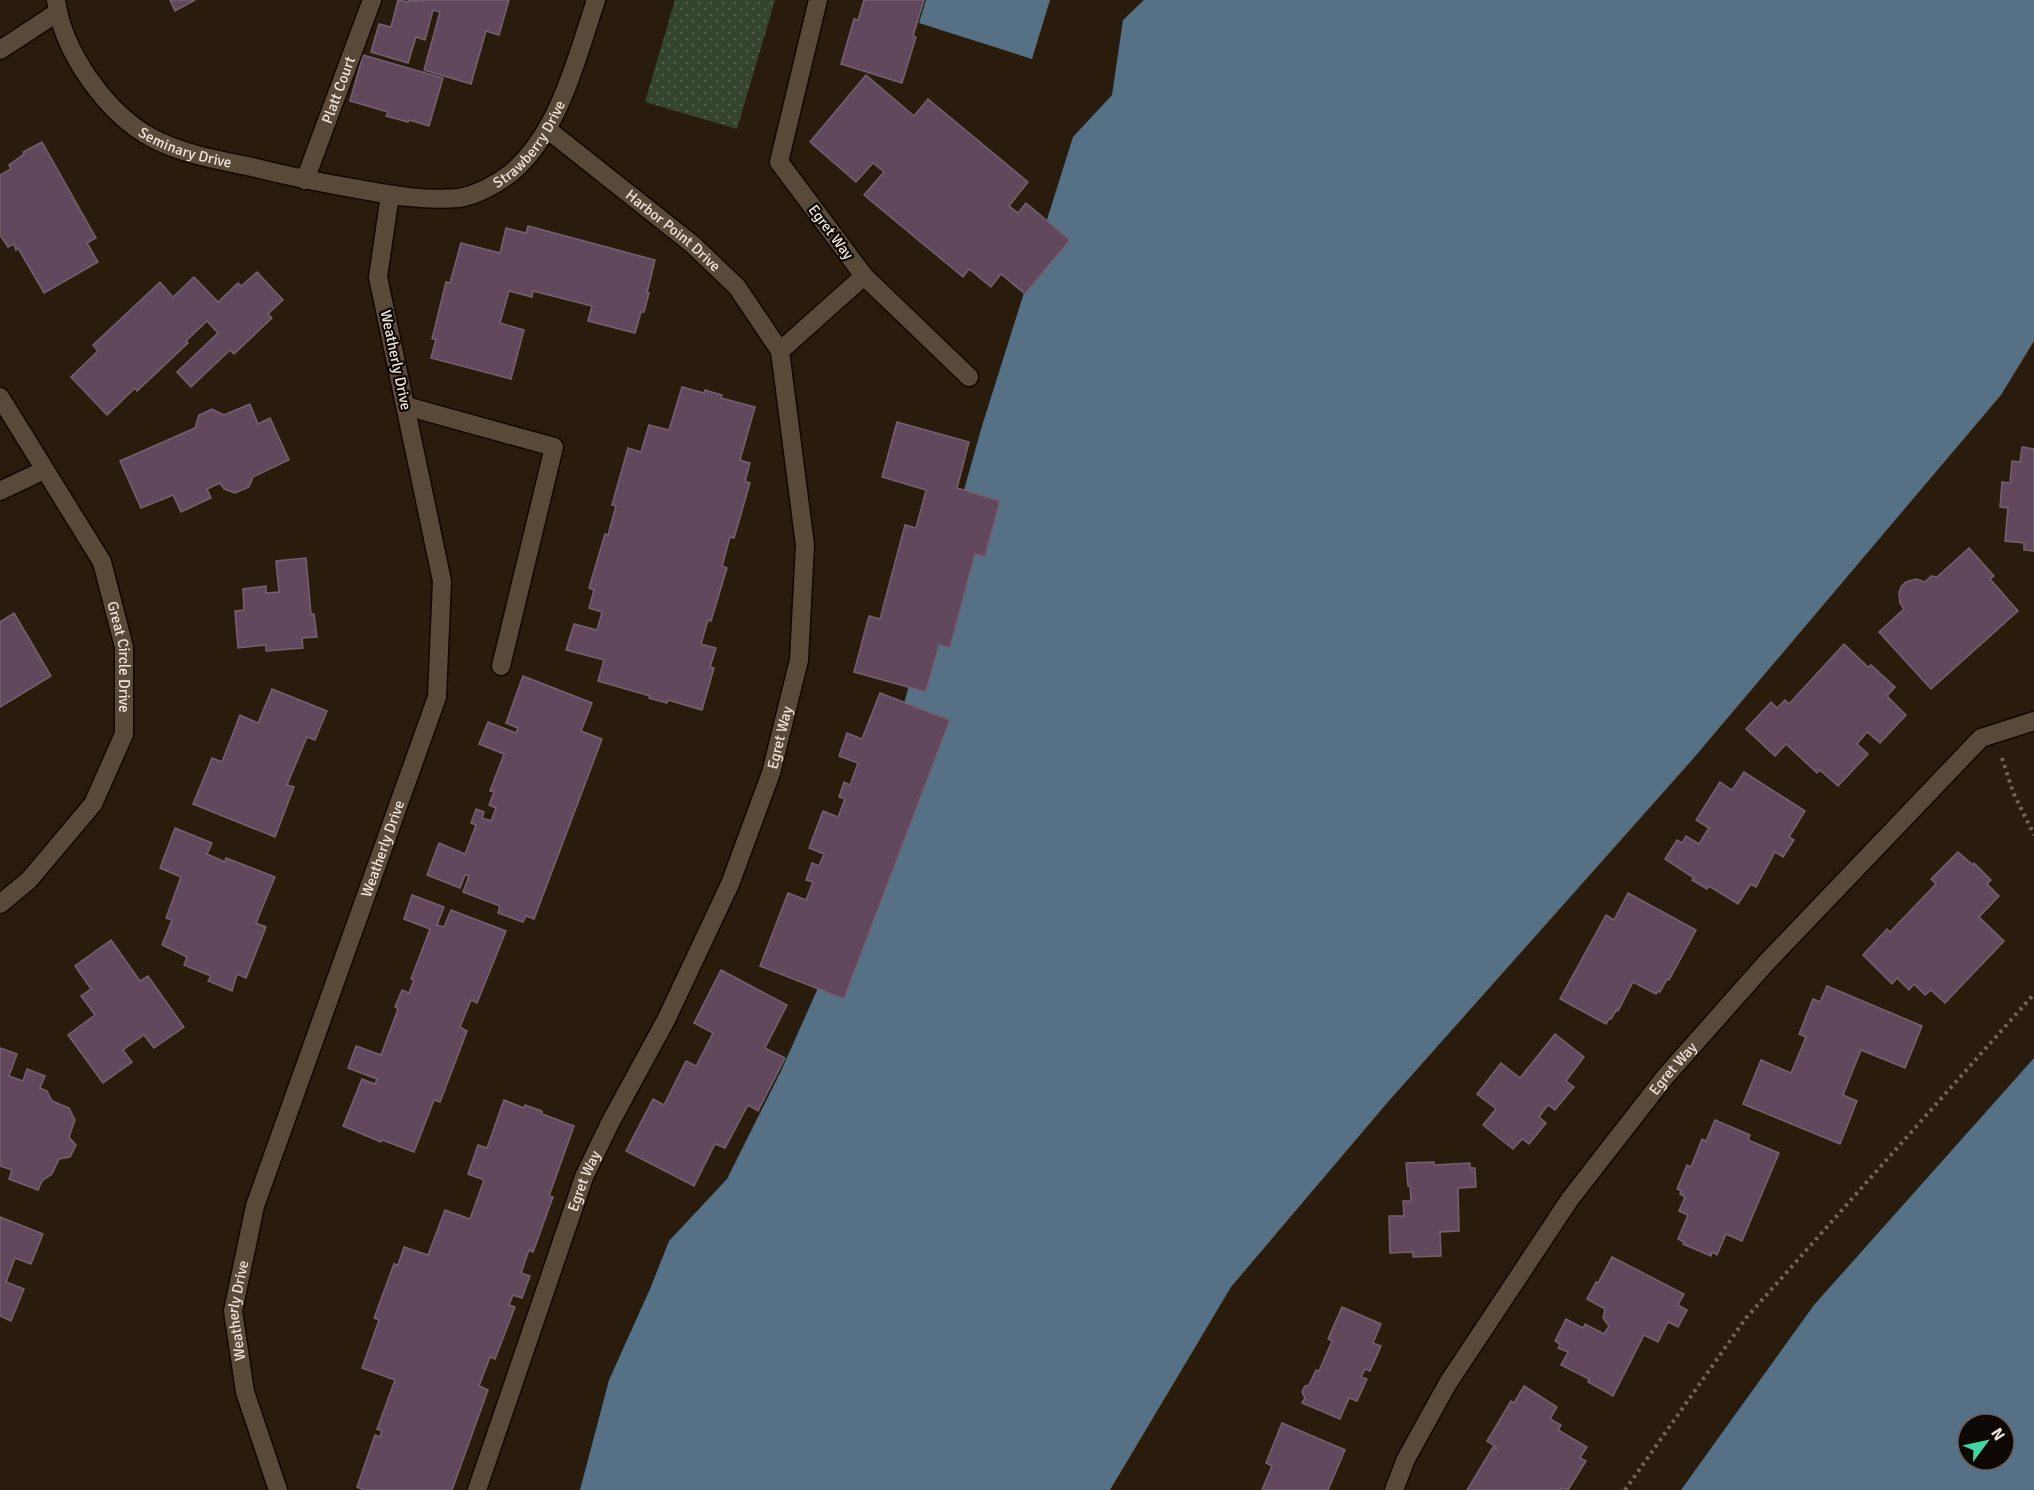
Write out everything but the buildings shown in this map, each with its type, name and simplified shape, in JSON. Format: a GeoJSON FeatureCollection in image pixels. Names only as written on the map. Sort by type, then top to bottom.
{"type":"FeatureCollection","features":[{"type":"Feature","properties":{"kind":"street","name":"Platt Court"},"geometry":{"type":"LineString","coordinates":[[306,180],[372,0]]}},
{"type":"Feature","properties":{"kind":"street","name":"Strawberry Drive"},"geometry":{"type":"LineString","coordinates":[[390,195],[429,199],[461,197],[488,188],[511,173],[547,129],[558,106],[596,0]]}},
{"type":"Feature","properties":{"kind":"street","name":"Egret Way"},"geometry":{"type":"LineString","coordinates":[[818,0],[779,162],[864,276]]}},
{"type":"Feature","properties":{"kind":"street","name":"Seminary Drive"},"geometry":{"type":"LineString","coordinates":[[57,6],[73,51],[91,83],[119,113],[151,137],[188,153],[306,180],[390,195]]}},
{"type":"Feature","properties":{"kind":"street"},"geometry":{"type":"LineString","coordinates":[[0,50],[57,6]]}},
{"type":"Feature","properties":{"kind":"street","name":"Harbor Point Drive"},"geometry":{"type":"LineString","coordinates":[[547,129],[692,244],[737,287],[780,351]]}},
{"type":"Feature","properties":{"kind":"street","name":"Weatherly Drive"},"geometry":{"type":"LineString","coordinates":[[278,1490],[245,1392],[233,1311],[255,1206],[437,697],[442,581],[378,277],[390,195]]}},
{"type":"Feature","properties":{"kind":"street"},"geometry":{"type":"LineString","coordinates":[[780,351],[864,276],[969,377]]}},
{"type":"Feature","properties":{"kind":"street","name":"Egret Way"},"geometry":{"type":"LineString","coordinates":[[477,1490],[585,1177],[610,1123],[666,1020],[730,884],[771,773],[800,660],[806,545],[780,351]]}},
{"type":"Feature","properties":{"kind":"street","name":"Great Circle Drive"},"geometry":{"type":"LineString","coordinates":[[0,397],[102,562],[124,647],[124,734],[93,804],[29,880],[0,904]]}},
{"type":"Feature","properties":{"kind":"street"},"geometry":{"type":"LineString","coordinates":[[406,406],[554,447],[501,666]]}},
{"type":"Feature","properties":{"kind":"street"},"geometry":{"type":"LineString","coordinates":[[0,491],[44,470]]}},
{"type":"Feature","properties":{"kind":"street","name":"Egret Way"},"geometry":{"type":"LineString","coordinates":[[1394,1490],[1406,1459],[1448,1383],[1467,1354],[1570,1199],[1665,1077],[1766,963],[1981,738],[2034,722]]}},
{"type":"Feature","properties":{"kind":"path"},"geometry":{"type":"LineString","coordinates":[[1995,734],[2013,792],[2034,835]]}},
{"type":"Feature","properties":{"kind":"path"},"geometry":{"type":"LineString","coordinates":[[1625,1490],[1746,1318],[2034,994]]}},
{"type":"Feature","properties":{"kind":"green space"},"geometry":{"type":"Polygon","coordinates":[[[675,0],[775,0],[737,129],[645,102],[675,0]]]}},
{"type":"Feature","properties":{"kind":"water"},"geometry":{"type":"Polygon","coordinates":[[[926,0],[1050,0],[1032,59],[919,23],[926,0]]]}},
{"type":"Feature","properties":{"kind":"water"},"geometry":{"type":"Polygon","coordinates":[[[1144,0],[2034,0],[2034,341],[2001,395],[1692,760],[1387,1103],[1231,1287],[1110,1490],[580,1490],[609,1380],[669,1241],[727,1179],[781,1071],[834,952],[982,426],[1073,137],[1112,95],[1123,20],[1144,0]]]}},
{"type":"Feature","properties":{"kind":"water"},"geometry":{"type":"Polygon","coordinates":[[[2034,1058],[2034,1490],[1681,1490],[1814,1305],[2034,1058]]]}}]}
